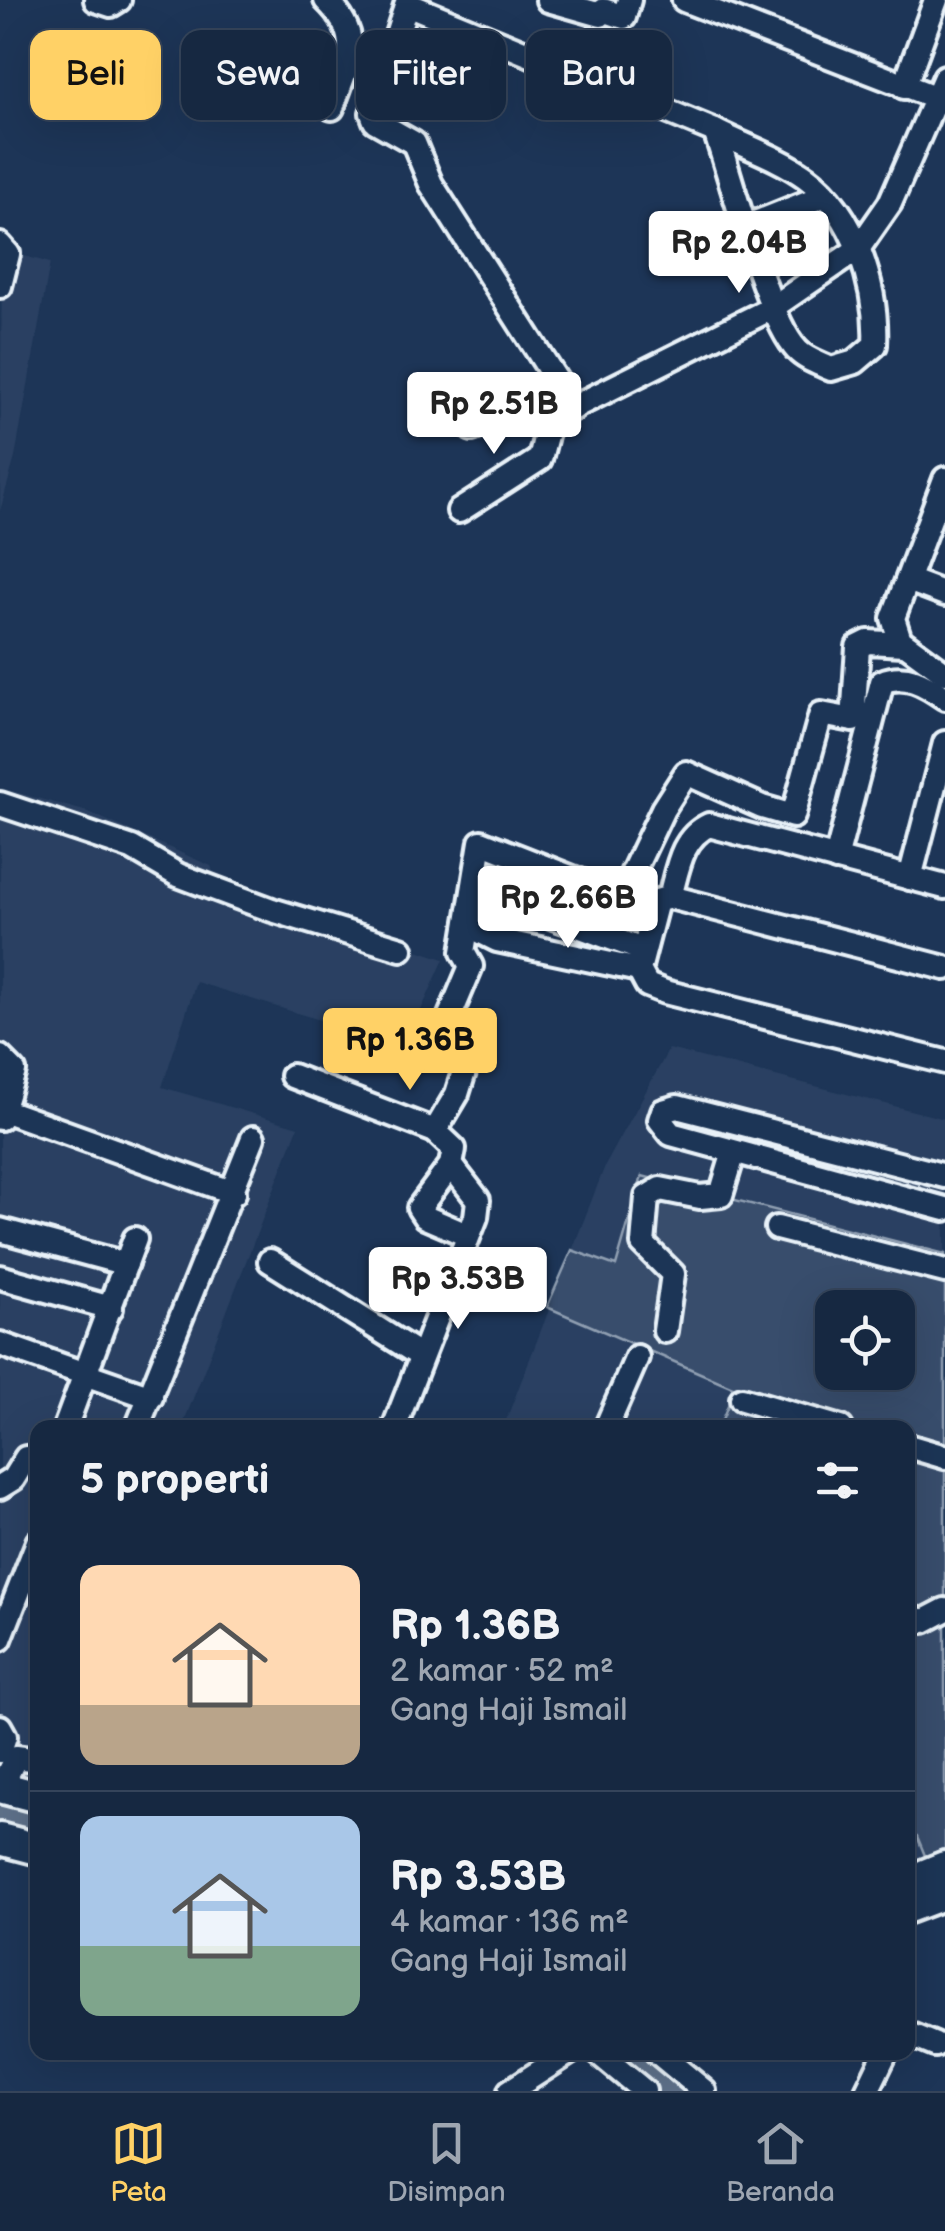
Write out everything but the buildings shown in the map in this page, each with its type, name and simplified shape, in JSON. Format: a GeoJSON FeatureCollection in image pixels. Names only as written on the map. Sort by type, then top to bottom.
{"type":"FeatureCollection","features":[{"type":"Feature","properties":{"kind":"main road"},"geometry":{"type":"LineString","coordinates":[[0,1787],[30,1796]]}},
{"type":"Feature","properties":{"kind":"main road"},"geometry":{"type":"LineString","coordinates":[[0,1838],[30,1847]]}},
{"type":"Feature","properties":{"kind":"main road"},"geometry":{"type":"LineString","coordinates":[[915,1879],[945,1867]]}},
{"type":"Feature","properties":{"kind":"main road"},"geometry":{"type":"LineString","coordinates":[[915,1905],[945,1893]]}},
{"type":"Feature","properties":{"kind":"street"},"geometry":{"type":"LineString","coordinates":[[96,0],[111,6],[119,0]]}},
{"type":"Feature","properties":{"kind":"street"},"geometry":{"type":"LineString","coordinates":[[326,0],[344,18],[353,40],[336,95]]}},
{"type":"Feature","properties":{"kind":"street"},"geometry":{"type":"LineString","coordinates":[[548,0],[601,15],[604,10],[624,16],[630,0]]}},
{"type":"Feature","properties":{"kind":"street"},"geometry":{"type":"LineString","coordinates":[[472,428],[524,410],[550,419],[772,308],[858,248],[890,203],[941,88],[904,86],[684,0]]}},
{"type":"Feature","properties":{"kind":"street"},"geometry":{"type":"LineString","coordinates":[[904,86],[936,0]]}},
{"type":"Feature","properties":{"kind":"street"},"geometry":{"type":"LineString","coordinates":[[574,408],[431,184],[414,142],[374,121],[372,113],[407,2],[715,132],[804,175],[858,248],[876,312],[875,346],[856,362],[831,369],[798,353],[772,308],[715,132]]}},
{"type":"Feature","properties":{"kind":"street"},"geometry":{"type":"LineString","coordinates":[[748,226],[823,196]]}},
{"type":"Feature","properties":{"kind":"street"},"geometry":{"type":"LineString","coordinates":[[0,245],[8,254],[0,286]]}},
{"type":"Feature","properties":{"kind":"street"},"geometry":{"type":"LineString","coordinates":[[459,511],[540,459],[550,419]]}},
{"type":"Feature","properties":{"kind":"street"},"geometry":{"type":"LineString","coordinates":[[944,486],[894,618],[894,630],[904,644],[945,673]]}},
{"type":"Feature","properties":{"kind":"street"},"geometry":{"type":"LineString","coordinates":[[908,580],[945,594]]}},
{"type":"Feature","properties":{"kind":"street"},"geometry":{"type":"LineString","coordinates":[[435,1131],[457,1094],[468,1060],[440,1042],[470,966],[463,952],[481,842],[622,897],[663,809],[686,773],[762,808],[793,816],[821,714],[853,720],[858,647],[868,642],[904,644]]}},
{"type":"Feature","properties":{"kind":"street"},"geometry":{"type":"LineString","coordinates":[[836,859],[882,682],[896,676],[927,685],[945,698]]}},
{"type":"Feature","properties":{"kind":"street"},"geometry":{"type":"LineString","coordinates":[[910,878],[945,743]]}},
{"type":"Feature","properties":{"kind":"street"},"geometry":{"type":"LineString","coordinates":[[0,804],[132,848],[178,875],[272,910],[401,949]]}},
{"type":"Feature","properties":{"kind":"street"},"geometry":{"type":"LineString","coordinates":[[670,897],[681,855],[694,832],[709,825],[945,887]]}},
{"type":"Feature","properties":{"kind":"street"},"geometry":{"type":"LineString","coordinates":[[945,968],[670,897],[657,901],[641,960],[647,985],[665,992],[945,1062]]}},
{"type":"Feature","properties":{"kind":"street"},"geometry":{"type":"LineString","coordinates":[[488,900],[510,901],[641,960],[497,940],[483,933],[478,912],[488,900]]}},
{"type":"Feature","properties":{"kind":"street"},"geometry":{"type":"LineString","coordinates":[[0,1057],[14,1071],[1,1114],[234,1193]]}},
{"type":"Feature","properties":{"kind":"street"},"geometry":{"type":"LineString","coordinates":[[292,1076],[435,1131],[454,1148],[450,1165],[419,1208],[425,1217],[471,1226]]}},
{"type":"Feature","properties":{"kind":"street"},"geometry":{"type":"LineString","coordinates":[[917,1202],[935,1174],[676,1108],[661,1115],[660,1124],[671,1134],[945,1210]]}},
{"type":"Feature","properties":{"kind":"street"},"geometry":{"type":"LineString","coordinates":[[141,1420],[253,1138]]}},
{"type":"Feature","properties":{"kind":"street"},"geometry":{"type":"LineString","coordinates":[[665,1331],[674,1274],[644,1244],[647,1197],[660,1189],[700,1197],[721,1195],[734,1152]]}},
{"type":"Feature","properties":{"kind":"street"},"geometry":{"type":"LineString","coordinates":[[397,1420],[478,1200],[450,1165]]}},
{"type":"Feature","properties":{"kind":"street"},"geometry":{"type":"LineString","coordinates":[[777,1228],[945,1271]]}},
{"type":"Feature","properties":{"kind":"street"},"geometry":{"type":"LineString","coordinates":[[0,1230],[126,1264]]}},
{"type":"Feature","properties":{"kind":"street"},"geometry":{"type":"LineString","coordinates":[[67,1420],[135,1239]]}},
{"type":"Feature","properties":{"kind":"street"},"geometry":{"type":"LineString","coordinates":[[270,1261],[421,1356]]}},
{"type":"Feature","properties":{"kind":"street"},"geometry":{"type":"LineString","coordinates":[[0,1277],[111,1308]]}},
{"type":"Feature","properties":{"kind":"street"},"geometry":{"type":"LineString","coordinates":[[0,1344],[151,1398]]}},
{"type":"Feature","properties":{"kind":"street"},"geometry":{"type":"LineString","coordinates":[[609,1420],[637,1357]]}},
{"type":"Feature","properties":{"kind":"street"},"geometry":{"type":"LineString","coordinates":[[742,1399],[814,1420]]}},
{"type":"Feature","properties":{"kind":"street"},"geometry":{"type":"LineString","coordinates":[[915,1448],[945,1457]]}},
{"type":"Feature","properties":{"kind":"street"},"geometry":{"type":"LineString","coordinates":[[0,1487],[13,1479],[30,1457]]}},
{"type":"Feature","properties":{"kind":"street"},"geometry":{"type":"LineString","coordinates":[[0,1639],[30,1562]]}},
{"type":"Feature","properties":{"kind":"street"},"geometry":{"type":"LineString","coordinates":[[915,1619],[924,1621],[945,1610]]}},
{"type":"Feature","properties":{"kind":"street"},"geometry":{"type":"LineString","coordinates":[[0,1727],[4,1736],[0,1751]]}},
{"type":"Feature","properties":{"kind":"street"},"geometry":{"type":"LineString","coordinates":[[0,1787],[16,1757],[30,1759]]}},
{"type":"Feature","properties":{"kind":"street"},"geometry":{"type":"LineString","coordinates":[[915,2037],[936,2045]]}},
{"type":"Feature","properties":{"kind":"street"},"geometry":{"type":"LineString","coordinates":[[510,2091],[558,2060]]}},
{"type":"Feature","properties":{"kind":"street"},"geometry":{"type":"LineString","coordinates":[[606,2060],[644,2091]]}},
{"type":"Feature","properties":{"kind":"street"},"geometry":{"type":"LineString","coordinates":[[667,2060],[704,2091]]}},
{"type":"Feature","properties":{"kind":"street"},"geometry":{"type":"LineString","coordinates":[[867,2091],[882,2060]]}},
{"type":"Feature","properties":{"kind":"shaded area"},"geometry":{"type":"Polygon","coordinates":[[[2,250],[50,263],[15,457],[0,511],[2,250]]]}},
{"type":"Feature","properties":{"kind":"shaded area"},"geometry":{"type":"Polygon","coordinates":[[[0,788],[88,812],[211,866],[217,883],[444,959],[405,1046],[196,982],[162,1087],[298,1127],[185,1420],[30,1420],[30,1785],[0,1777],[0,788]]]}},
{"type":"Feature","properties":{"kind":"shaded area"},"geometry":{"type":"Polygon","coordinates":[[[669,1049],[945,1119],[945,1850],[915,1863],[915,1420],[506,1420],[605,1166],[669,1049]]]}},
{"type":"Feature","properties":{"kind":"shaded area"},"geometry":{"type":"Polygon","coordinates":[[[642,1176],[945,1254],[945,1850],[926,1858],[915,1835],[915,1420],[722,1420],[735,1388],[547,1307],[572,1250],[616,1266],[642,1176]]]}},
{"type":"Feature","properties":{"kind":"waterway"},"geometry":{"type":"LineString","coordinates":[[0,1814],[30,1822]]}},
{"type":"Feature","properties":{"kind":"waterway"},"geometry":{"type":"LineString","coordinates":[[637,2060],[674,2091]]}}]}
